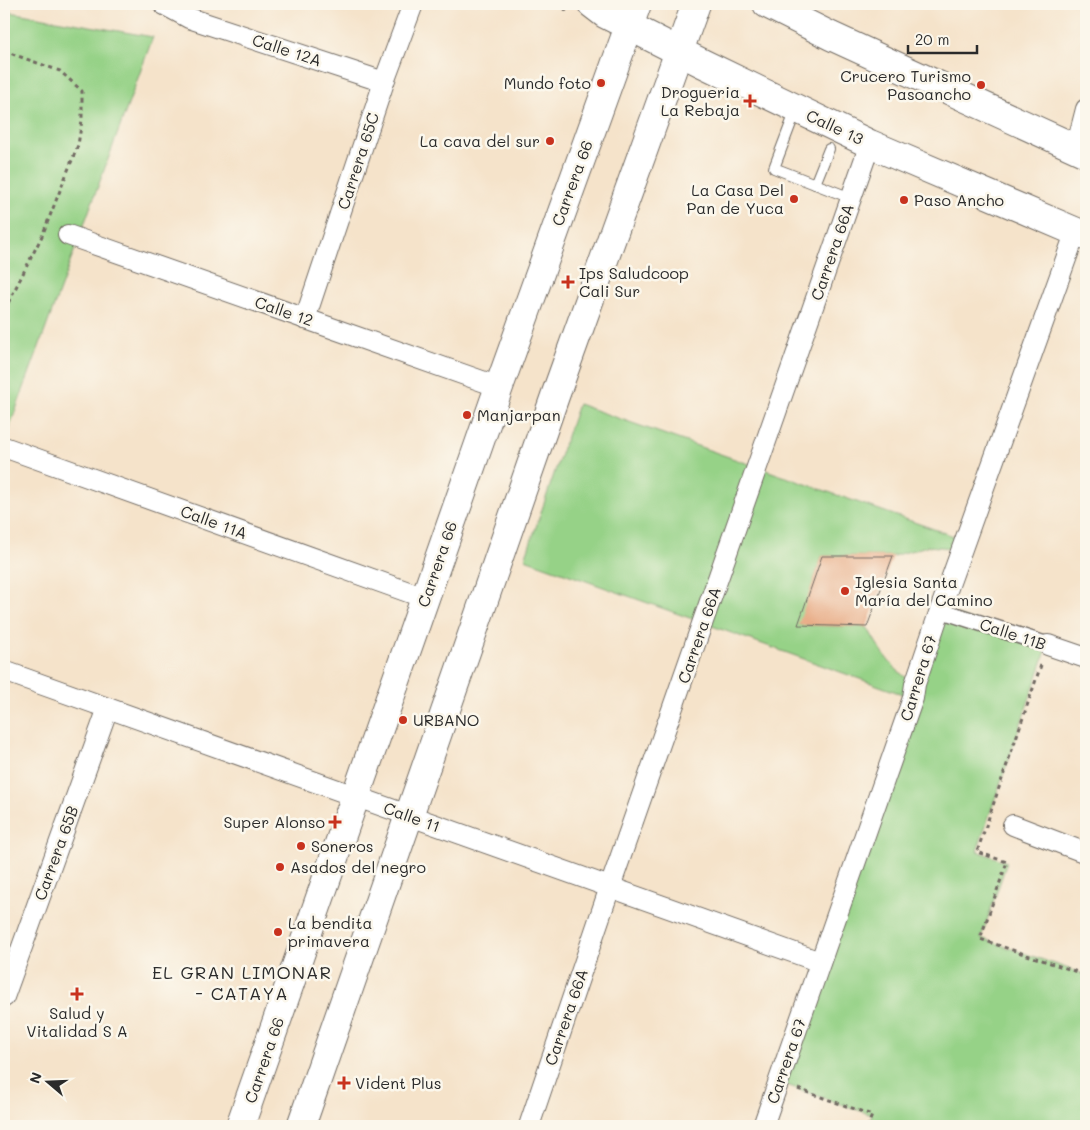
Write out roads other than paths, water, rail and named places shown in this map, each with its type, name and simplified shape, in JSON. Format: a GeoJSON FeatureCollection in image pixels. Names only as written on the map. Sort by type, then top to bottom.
{"type":"FeatureCollection","features":[{"type":"Feature","properties":{"kind":"main road","name":"Calle 13"},"geometry":{"type":"LineString","coordinates":[[592,4],[605,14],[633,14],[679,50],[797,109],[870,144],[1081,234]]}},
{"type":"Feature","properties":{"kind":"main road"},"geometry":{"type":"LineString","coordinates":[[301,1126],[555,396],[696,4]]}},
{"type":"Feature","properties":{"kind":"main road"},"geometry":{"type":"LineString","coordinates":[[767,4],[831,36],[1081,150]]}},
{"type":"Feature","properties":{"kind":"main road"},"geometry":{"type":"LineString","coordinates":[[796,4],[831,36]]}},
{"type":"Feature","properties":{"kind":"main road","name":"Carrera 66"},"geometry":{"type":"LineString","coordinates":[[240,1126],[499,387],[633,14]]}},
{"type":"Feature","properties":{"kind":"street","name":"Calle 12A"},"geometry":{"type":"LineString","coordinates":[[162,4],[189,18],[384,82]]}},
{"type":"Feature","properties":{"kind":"street","name":"Carrera 65C"},"geometry":{"type":"LineString","coordinates":[[305,319],[384,82],[413,4]]}},
{"type":"Feature","properties":{"kind":"street"},"geometry":{"type":"LineString","coordinates":[[1081,150],[1086,109]]}},
{"type":"Feature","properties":{"kind":"street","name":"Carrera 66A"},"geometry":{"type":"LineString","coordinates":[[529,1126],[610,887],[870,144]]}},
{"type":"Feature","properties":{"kind":"street","name":"Carrera 67"},"geometry":{"type":"LineString","coordinates":[[763,1126],[913,698],[915,684],[940,610],[1081,234]]}},
{"type":"Feature","properties":{"kind":"street","name":"Calle 12"},"geometry":{"type":"LineString","coordinates":[[68,235],[499,387]]}},
{"type":"Feature","properties":{"kind":"street","name":"Calle 11A"},"geometry":{"type":"LineString","coordinates":[[4,447],[425,598]]}},
{"type":"Feature","properties":{"kind":"street","name":"Calle 11B"},"geometry":{"type":"LineString","coordinates":[[940,610],[1086,658]]}},
{"type":"Feature","properties":{"kind":"street","name":"Calle 11"},"geometry":{"type":"LineString","coordinates":[[4,671],[820,962]]}},
{"type":"Feature","properties":{"kind":"street","name":"Carrera 65B"},"geometry":{"type":"LineString","coordinates":[[4,997],[108,708]]}},
{"type":"Feature","properties":{"kind":"street"},"geometry":{"type":"LineString","coordinates":[[1013,826],[1086,852]]}},
{"type":"Feature","properties":{"kind":"lane"},"geometry":{"type":"LineString","coordinates":[[797,109],[774,168],[851,198]]}},
{"type":"Feature","properties":{"kind":"lane"},"geometry":{"type":"LineString","coordinates":[[815,184],[829,149]]}},
{"type":"Feature","properties":{"kind":"place","name":"Mundo foto"},"geometry":{"type":"Point","coordinates":[601,83]}},
{"type":"Feature","properties":{"kind":"place","name":"Crucero Turismo Pasoancho"},"geometry":{"type":"Point","coordinates":[981,85]}},
{"type":"Feature","properties":{"kind":"place","name":"Drogueria La Rebaja"},"geometry":{"type":"Point","coordinates":[750,101]}},
{"type":"Feature","properties":{"kind":"place","name":"La cava del sur"},"geometry":{"type":"Point","coordinates":[550,141]}},
{"type":"Feature","properties":{"kind":"place","name":"La Casa Del Pan de Yuca"},"geometry":{"type":"Point","coordinates":[794,199]}},
{"type":"Feature","properties":{"kind":"place","name":"Paso Ancho"},"geometry":{"type":"Point","coordinates":[904,200]}},
{"type":"Feature","properties":{"kind":"place","name":"Ips Saludcoop Cali Sur"},"geometry":{"type":"Point","coordinates":[568,282]}},
{"type":"Feature","properties":{"kind":"place","name":"Manjarpan"},"geometry":{"type":"Point","coordinates":[467,415]}},
{"type":"Feature","properties":{"kind":"place","name":"Iglesia Santa María del Camino"},"geometry":{"type":"Point","coordinates":[845,591]}},
{"type":"Feature","properties":{"kind":"place","name":"URBANO"},"geometry":{"type":"Point","coordinates":[403,720]}},
{"type":"Feature","properties":{"kind":"place","name":"Super Alonso"},"geometry":{"type":"Point","coordinates":[335,822]}},
{"type":"Feature","properties":{"kind":"place","name":"Soneros"},"geometry":{"type":"Point","coordinates":[301,846]}},
{"type":"Feature","properties":{"kind":"place","name":"Asados del negro"},"geometry":{"type":"Point","coordinates":[280,867]}},
{"type":"Feature","properties":{"kind":"place","name":"La bendita primavera"},"geometry":{"type":"Point","coordinates":[278,932]}},
{"type":"Feature","properties":{"kind":"place","name":"Salud y Vitalidad S A"},"geometry":{"type":"Point","coordinates":[77,994]}},
{"type":"Feature","properties":{"kind":"place","name":"Vident Plus"},"geometry":{"type":"Point","coordinates":[344,1083]}},
{"type":"Feature","properties":{"kind":"district","name":"EL GRAN LIMONAR - CATAYA"},"geometry":{"type":"Point","coordinates":[242,983]}}]}
